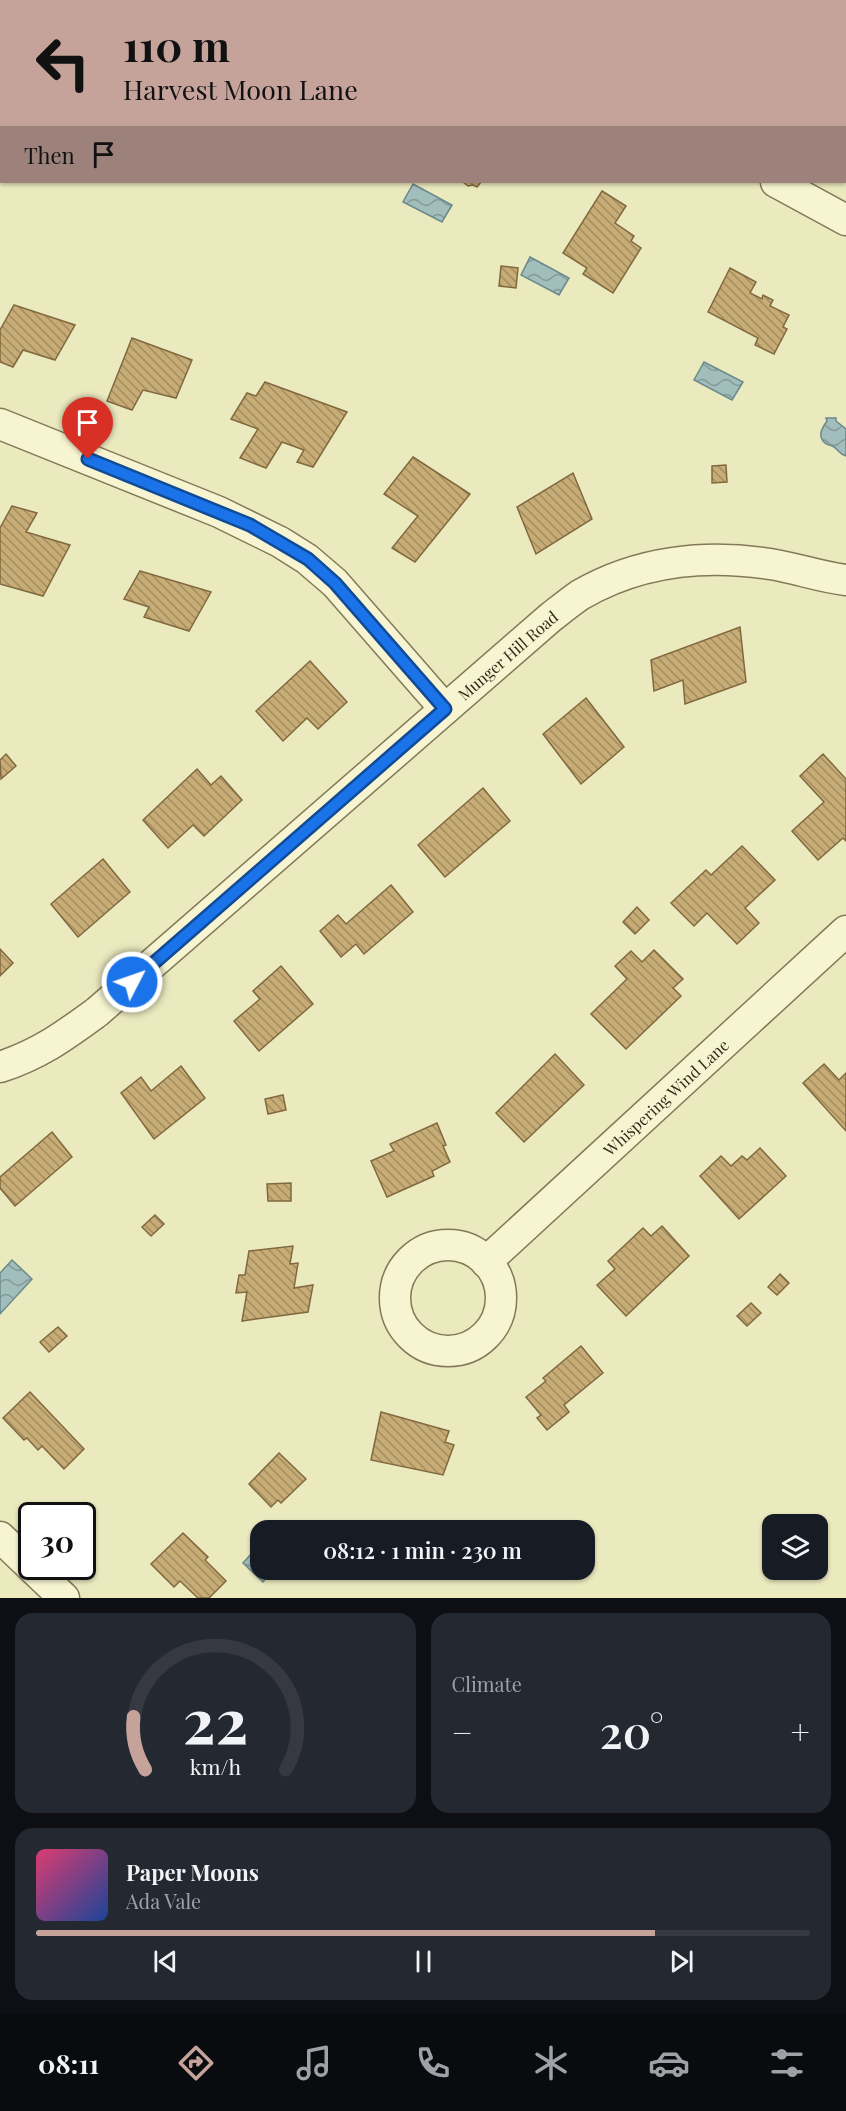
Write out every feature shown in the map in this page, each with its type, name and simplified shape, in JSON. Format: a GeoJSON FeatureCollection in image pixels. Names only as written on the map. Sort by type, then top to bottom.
{"type":"FeatureCollection","features":[{"type":"Feature","properties":{"kind":"street"},"geometry":{"type":"LineString","coordinates":[[778,183],[846,219]]}},
{"type":"Feature","properties":{"kind":"street"},"geometry":{"type":"LineString","coordinates":[[0,424],[250,525],[308,559],[335,583],[445,709]]}},
{"type":"Feature","properties":{"kind":"street","name":"Munger Hill Road"},"geometry":{"type":"LineString","coordinates":[[0,1067],[27,1058],[62,1038],[97,1012],[550,617],[580,596],[615,578],[645,568],[680,561],[722,558],[772,564],[846,580]]}},
{"type":"Feature","properties":{"kind":"street","name":"Whispering Wind Lane"},"geometry":{"type":"LineString","coordinates":[[486,1262],[846,931]]}},
{"type":"Feature","properties":{"kind":"street"},"geometry":{"type":"LineString","coordinates":[[0,1537],[64,1598]]}},
{"type":"Feature","properties":{"kind":"water"},"geometry":{"type":"Polygon","coordinates":[[[413,184],[452,205],[442,222],[403,202],[413,184]]]}},
{"type":"Feature","properties":{"kind":"water"},"geometry":{"type":"Polygon","coordinates":[[[530,257],[569,278],[559,295],[521,275],[530,257]]]}},
{"type":"Feature","properties":{"kind":"water"},"geometry":{"type":"Polygon","coordinates":[[[704,362],[743,382],[732,400],[694,380],[704,362]]]}},
{"type":"Feature","properties":{"kind":"water"},"geometry":{"type":"Polygon","coordinates":[[[826,418],[836,418],[836,421],[846,429],[846,456],[826,444],[821,438],[826,418]]]}},
{"type":"Feature","properties":{"kind":"water"},"geometry":{"type":"Polygon","coordinates":[[[12,1260],[32,1279],[0,1314],[0,1273],[12,1260]]]}},
{"type":"Feature","properties":{"kind":"water"},"geometry":{"type":"Polygon","coordinates":[[[250,1555],[250,1570],[243,1563],[250,1555]]]}},
{"type":"Feature","properties":{"kind":"building"},"geometry":{"type":"Polygon","coordinates":[[[464,183],[480,183],[477,187],[464,183]]]}},
{"type":"Feature","properties":{"kind":"building"},"geometry":{"type":"Polygon","coordinates":[[[602,191],[626,206],[615,223],[634,236],[631,241],[641,248],[613,293],[583,274],[587,268],[563,253],[602,191]]]}},
{"type":"Feature","properties":{"kind":"building"},"geometry":{"type":"Polygon","coordinates":[[[501,266],[518,268],[516,288],[499,286],[501,266]]]}},
{"type":"Feature","properties":{"kind":"building"},"geometry":{"type":"Polygon","coordinates":[[[730,268],[756,282],[750,293],[762,299],[763,295],[773,300],[770,306],[789,315],[783,327],[787,329],[774,354],[755,345],[758,338],[708,312],[730,268]]]}},
{"type":"Feature","properties":{"kind":"building"},"geometry":{"type":"Polygon","coordinates":[[[14,305],[75,325],[55,360],[23,350],[13,367],[0,362],[0,330],[14,305]]]}},
{"type":"Feature","properties":{"kind":"building"},"geometry":{"type":"Polygon","coordinates":[[[132,338],[192,360],[176,398],[143,390],[132,410],[107,401],[132,338]]]}},
{"type":"Feature","properties":{"kind":"building"},"geometry":{"type":"Polygon","coordinates":[[[265,382],[347,412],[313,467],[297,462],[304,450],[282,442],[266,468],[240,458],[258,429],[231,419],[247,393],[256,396],[265,382]]]}},
{"type":"Feature","properties":{"kind":"building"},"geometry":{"type":"Polygon","coordinates":[[[413,457],[470,494],[415,562],[392,548],[418,516],[384,494],[413,457]]]}},
{"type":"Feature","properties":{"kind":"building"},"geometry":{"type":"Polygon","coordinates":[[[726,465],[727,482],[712,483],[712,466],[726,465]]]}},
{"type":"Feature","properties":{"kind":"building"},"geometry":{"type":"Polygon","coordinates":[[[573,473],[592,519],[536,554],[517,507],[573,473]]]}},
{"type":"Feature","properties":{"kind":"building"},"geometry":{"type":"Polygon","coordinates":[[[12,506],[37,513],[26,532],[70,545],[43,596],[0,584],[0,528],[12,506]]]}},
{"type":"Feature","properties":{"kind":"building"},"geometry":{"type":"Polygon","coordinates":[[[140,571],[211,592],[189,631],[144,617],[149,607],[124,599],[140,571]]]}},
{"type":"Feature","properties":{"kind":"building"},"geometry":{"type":"Polygon","coordinates":[[[740,627],[746,682],[685,704],[683,680],[654,691],[651,660],[740,627]]]}},
{"type":"Feature","properties":{"kind":"building"},"geometry":{"type":"Polygon","coordinates":[[[310,661],[347,702],[318,729],[307,718],[283,741],[256,711],[310,661]]]}},
{"type":"Feature","properties":{"kind":"building"},"geometry":{"type":"Polygon","coordinates":[[[586,698],[624,747],[581,784],[543,734],[586,698]]]}},
{"type":"Feature","properties":{"kind":"building"},"geometry":{"type":"Polygon","coordinates":[[[6,754],[16,766],[1,779],[0,760],[6,754]]]}},
{"type":"Feature","properties":{"kind":"building"},"geometry":{"type":"Polygon","coordinates":[[[823,754],[846,779],[846,841],[843,838],[818,860],[792,831],[824,802],[800,776],[823,754]]]}},
{"type":"Feature","properties":{"kind":"building"},"geometry":{"type":"Polygon","coordinates":[[[197,769],[211,785],[221,776],[242,800],[204,836],[193,825],[168,848],[143,820],[197,769]]]}},
{"type":"Feature","properties":{"kind":"building"},"geometry":{"type":"Polygon","coordinates":[[[483,788],[510,821],[445,877],[418,845],[483,788]]]}},
{"type":"Feature","properties":{"kind":"building"},"geometry":{"type":"Polygon","coordinates":[[[742,846],[775,880],[745,908],[759,923],[737,944],[707,913],[694,926],[671,903],[706,870],[711,875],[742,846]]]}},
{"type":"Feature","properties":{"kind":"building"},"geometry":{"type":"Polygon","coordinates":[[[103,859],[130,892],[78,937],[51,904],[103,859]]]}},
{"type":"Feature","properties":{"kind":"building"},"geometry":{"type":"Polygon","coordinates":[[[391,885],[413,912],[364,954],[356,944],[341,957],[320,931],[338,915],[346,924],[391,885]]]}},
{"type":"Feature","properties":{"kind":"building"},"geometry":{"type":"Polygon","coordinates":[[[637,907],[649,920],[635,934],[623,922],[637,907]]]}},
{"type":"Feature","properties":{"kind":"building"},"geometry":{"type":"Polygon","coordinates":[[[0,949],[13,963],[0,976],[0,949]]]}},
{"type":"Feature","properties":{"kind":"building"},"geometry":{"type":"Polygon","coordinates":[[[654,950],[683,979],[673,988],[681,996],[626,1049],[591,1014],[627,979],[615,966],[631,951],[642,962],[654,950]]]}},
{"type":"Feature","properties":{"kind":"building"},"geometry":{"type":"Polygon","coordinates":[[[281,966],[313,1004],[259,1051],[234,1021],[260,999],[253,991],[281,966]]]}},
{"type":"Feature","properties":{"kind":"building"},"geometry":{"type":"Polygon","coordinates":[[[555,1054],[584,1085],[524,1142],[496,1113],[555,1054]]]}},
{"type":"Feature","properties":{"kind":"building"},"geometry":{"type":"Polygon","coordinates":[[[824,1064],[839,1080],[846,1073],[846,1131],[803,1083],[824,1064]]]}},
{"type":"Feature","properties":{"kind":"building"},"geometry":{"type":"Polygon","coordinates":[[[181,1066],[205,1098],[154,1139],[121,1093],[141,1077],[151,1091],[181,1066]]]}},
{"type":"Feature","properties":{"kind":"building"},"geometry":{"type":"Polygon","coordinates":[[[283,1095],[286,1110],[268,1114],[265,1099],[283,1095]]]}},
{"type":"Feature","properties":{"kind":"building"},"geometry":{"type":"Polygon","coordinates":[[[437,1123],[450,1162],[432,1171],[434,1176],[387,1197],[371,1161],[394,1151],[390,1144],[437,1123]]]}},
{"type":"Feature","properties":{"kind":"building"},"geometry":{"type":"Polygon","coordinates":[[[52,1132],[72,1157],[15,1206],[0,1188],[0,1177],[52,1132]]]}},
{"type":"Feature","properties":{"kind":"building"},"geometry":{"type":"Polygon","coordinates":[[[760,1148],[786,1176],[739,1219],[700,1176],[721,1156],[731,1166],[742,1156],[747,1160],[760,1148]]]}},
{"type":"Feature","properties":{"kind":"building"},"geometry":{"type":"Polygon","coordinates":[[[291,1183],[291,1201],[268,1201],[267,1184],[291,1183]]]}},
{"type":"Feature","properties":{"kind":"building"},"geometry":{"type":"Polygon","coordinates":[[[155,1215],[164,1224],[151,1236],[142,1227],[155,1215]]]}},
{"type":"Feature","properties":{"kind":"building"},"geometry":{"type":"Polygon","coordinates":[[[662,1226],[689,1256],[626,1316],[597,1285],[615,1269],[608,1261],[643,1228],[651,1236],[662,1226]]]}},
{"type":"Feature","properties":{"kind":"building"},"geometry":{"type":"Polygon","coordinates":[[[293,1246],[290,1264],[298,1263],[294,1288],[313,1285],[308,1312],[242,1321],[247,1292],[236,1293],[239,1275],[245,1275],[249,1251],[293,1246]]]}},
{"type":"Feature","properties":{"kind":"building"},"geometry":{"type":"Polygon","coordinates":[[[780,1274],[789,1283],[777,1295],[768,1287],[780,1274]]]}},
{"type":"Feature","properties":{"kind":"building"},"geometry":{"type":"Polygon","coordinates":[[[751,1303],[761,1313],[747,1326],[737,1316],[751,1303]]]}},
{"type":"Feature","properties":{"kind":"building"},"geometry":{"type":"Polygon","coordinates":[[[58,1327],[67,1336],[49,1352],[40,1342],[58,1327]]]}},
{"type":"Feature","properties":{"kind":"building"},"geometry":{"type":"Polygon","coordinates":[[[581,1346],[603,1373],[564,1405],[569,1412],[547,1430],[537,1418],[541,1415],[526,1397],[546,1381],[543,1378],[581,1346]]]}},
{"type":"Feature","properties":{"kind":"building"},"geometry":{"type":"Polygon","coordinates":[[[30,1392],[84,1449],[64,1469],[42,1446],[38,1450],[27,1438],[24,1440],[3,1418],[30,1392]]]}},
{"type":"Feature","properties":{"kind":"building"},"geometry":{"type":"Polygon","coordinates":[[[381,1412],[449,1431],[445,1442],[454,1445],[443,1475],[371,1460],[381,1412]]]}},
{"type":"Feature","properties":{"kind":"building"},"geometry":{"type":"Polygon","coordinates":[[[279,1453],[306,1479],[281,1503],[278,1500],[271,1507],[249,1484],[279,1453]]]}},
{"type":"Feature","properties":{"kind":"building"},"geometry":{"type":"Polygon","coordinates":[[[183,1533],[208,1557],[205,1560],[226,1581],[209,1598],[198,1598],[180,1581],[174,1587],[151,1564],[183,1533]]]}},
{"type":"Feature","properties":{"kind":"route"},"geometry":{"type":"LineString","coordinates":[[88,459],[250,525],[308,559],[360,610],[445,709],[132,982]]}}]}
